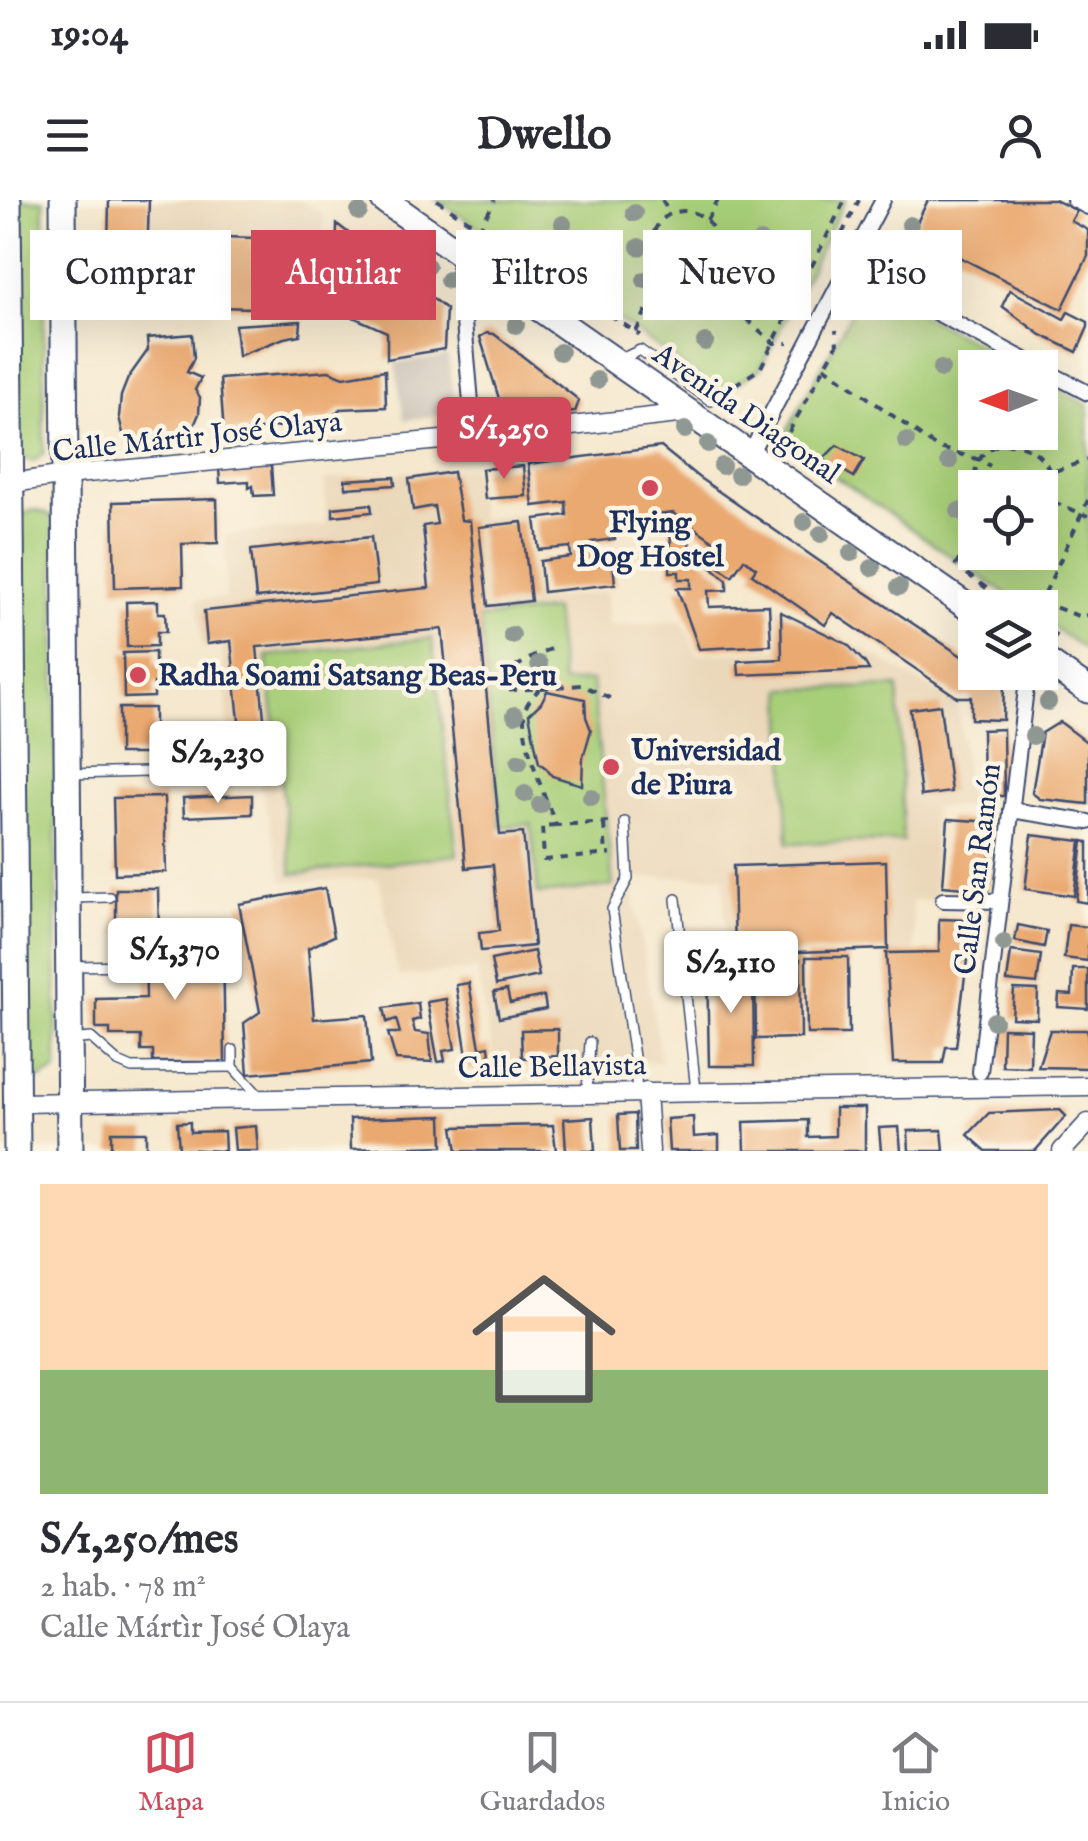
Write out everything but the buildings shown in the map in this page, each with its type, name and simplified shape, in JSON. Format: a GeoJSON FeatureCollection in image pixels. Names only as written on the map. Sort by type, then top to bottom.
{"type":"FeatureCollection","features":[{"type":"Feature","properties":{"kind":"main road"},"geometry":{"type":"LineString","coordinates":[[8,200],[7,881],[18,1151]]}},
{"type":"Feature","properties":{"kind":"main road"},"geometry":{"type":"LineString","coordinates":[[63,200],[70,1151]]}},
{"type":"Feature","properties":{"kind":"main road","name":"Avenida Diagonal"},"geometry":{"type":"LineString","coordinates":[[384,200],[456,251]]}},
{"type":"Feature","properties":{"kind":"main road","name":"Avenida Diagonal"},"geometry":{"type":"LineString","coordinates":[[557,320],[958,600]]}},
{"type":"Feature","properties":{"kind":"main road"},"geometry":{"type":"LineString","coordinates":[[1058,669],[1088,690]]}},
{"type":"Feature","properties":{"kind":"street"},"geometry":{"type":"LineString","coordinates":[[868,230],[884,200]]}},
{"type":"Feature","properties":{"kind":"street"},"geometry":{"type":"LineString","coordinates":[[1074,200],[1088,207]]}},
{"type":"Feature","properties":{"kind":"street"},"geometry":{"type":"LineString","coordinates":[[750,454],[831,299]]}},
{"type":"Feature","properties":{"kind":"street"},"geometry":{"type":"LineString","coordinates":[[464,320],[474,437]]}},
{"type":"Feature","properties":{"kind":"street"},"geometry":{"type":"LineString","coordinates":[[950,320],[1006,350]]}},
{"type":"Feature","properties":{"kind":"street"},"geometry":{"type":"LineString","coordinates":[[1058,377],[1088,393]]}},
{"type":"Feature","properties":{"kind":"street","name":"Calle Mártìr José Olaya"},"geometry":{"type":"LineString","coordinates":[[5,485],[65,474],[474,437],[687,412]]}},
{"type":"Feature","properties":{"kind":"street","name":"Calle San Ramón"},"geometry":{"type":"LineString","coordinates":[[980,1072],[1026,690]]}},
{"type":"Feature","properties":{"kind":"street"},"geometry":{"type":"LineString","coordinates":[[1011,810],[1088,822]]}},
{"type":"Feature","properties":{"kind":"street"},"geometry":{"type":"LineString","coordinates":[[943,900],[1000,901]]}},
{"type":"Feature","properties":{"kind":"street","name":"Calle Bellavista"},"geometry":{"type":"LineString","coordinates":[[17,1102],[1088,1086]]}},
{"type":"Feature","properties":{"kind":"street"},"geometry":{"type":"LineString","coordinates":[[641,1092],[650,1151]]}},
{"type":"Feature","properties":{"kind":"street"},"geometry":{"type":"LineString","coordinates":[[1062,1151],[1088,1123]]}},
{"type":"Feature","properties":{"kind":"lane"},"geometry":{"type":"LineString","coordinates":[[616,361],[640,350],[711,401]]}},
{"type":"Feature","properties":{"kind":"lane"},"geometry":{"type":"LineString","coordinates":[[67,774],[225,770]]}},
{"type":"Feature","properties":{"kind":"lane"},"geometry":{"type":"LineString","coordinates":[[626,822],[626,884],[612,909],[641,1092]]}},
{"type":"Feature","properties":{"kind":"lane"},"geometry":{"type":"LineString","coordinates":[[68,898],[110,897]]}},
{"type":"Feature","properties":{"kind":"lane"},"geometry":{"type":"LineString","coordinates":[[676,899],[696,1092]]}},
{"type":"Feature","properties":{"kind":"lane"},"geometry":{"type":"LineString","coordinates":[[69,966],[135,965]]}},
{"type":"Feature","properties":{"kind":"lane"},"geometry":{"type":"LineString","coordinates":[[69,1044],[91,1038],[118,1062],[132,1068],[234,1066]]}},
{"type":"Feature","properties":{"kind":"lane"},"geometry":{"type":"LineString","coordinates":[[587,1093],[590,1042]]}},
{"type":"Feature","properties":{"kind":"lane"},"geometry":{"type":"LineString","coordinates":[[233,1050],[234,1066],[261,1098]]}},
{"type":"Feature","properties":{"kind":"path"},"geometry":{"type":"LineString","coordinates":[[437,200],[479,230],[494,200]]}},
{"type":"Feature","properties":{"kind":"path"},"geometry":{"type":"LineString","coordinates":[[662,200],[670,214]]}},
{"type":"Feature","properties":{"kind":"path"},"geometry":{"type":"LineString","coordinates":[[707,220],[718,200]]}},
{"type":"Feature","properties":{"kind":"path"},"geometry":{"type":"LineString","coordinates":[[721,393],[760,369],[845,200]]}},
{"type":"Feature","properties":{"kind":"path"},"geometry":{"type":"LineString","coordinates":[[656,230],[658,223],[670,214],[684,210],[707,220],[713,230]]}},
{"type":"Feature","properties":{"kind":"path"},"geometry":{"type":"LineString","coordinates":[[636,332],[643,318]]}},
{"type":"Feature","properties":{"kind":"path"},"geometry":{"type":"LineString","coordinates":[[618,320],[643,337]]}},
{"type":"Feature","properties":{"kind":"path"},"geometry":{"type":"LineString","coordinates":[[747,320],[774,343],[806,348],[936,447],[990,466]]}},
{"type":"Feature","properties":{"kind":"path"},"geometry":{"type":"LineString","coordinates":[[977,470],[980,460],[997,446],[1020,443],[1040,454],[1049,470]]}},
{"type":"Feature","properties":{"kind":"path"},"geometry":{"type":"LineString","coordinates":[[1056,470],[1088,460]]}},
{"type":"Feature","properties":{"kind":"path"},"geometry":{"type":"LineString","coordinates":[[1048,590],[1085,515],[1088,500]]}},
{"type":"Feature","properties":{"kind":"path"},"geometry":{"type":"LineString","coordinates":[[1058,504],[1085,515]]}},
{"type":"Feature","properties":{"kind":"path"},"geometry":{"type":"LineString","coordinates":[[955,566],[958,562]]}},
{"type":"Feature","properties":{"kind":"path"},"geometry":{"type":"LineString","coordinates":[[1058,610],[1080,617],[1088,615]]}},
{"type":"Feature","properties":{"kind":"path"},"geometry":{"type":"LineString","coordinates":[[551,649],[500,676],[502,691],[582,685],[616,701]]}},
{"type":"Feature","properties":{"kind":"path"},"geometry":{"type":"LineString","coordinates":[[540,688],[525,708],[524,718],[533,766],[556,825]]}},
{"type":"Feature","properties":{"kind":"path"},"geometry":{"type":"LineString","coordinates":[[604,822],[606,854]]}},
{"type":"Feature","properties":{"kind":"path"},"geometry":{"type":"LineString","coordinates":[[626,822],[542,826],[544,860],[626,853]]}},
{"type":"Feature","properties":{"kind":"shaded area"},"geometry":{"type":"Polygon","coordinates":[[[109,200],[301,200],[323,215],[323,230],[251,230],[251,238],[231,237],[231,230],[108,230],[109,200]]]}},
{"type":"Feature","properties":{"kind":"shaded area"},"geometry":{"type":"Polygon","coordinates":[[[448,356],[456,413],[404,420],[395,363],[448,356]]]}},
{"type":"Feature","properties":{"kind":"shaded area","name":"Universidad de Piura"},"geometry":{"type":"Polygon","coordinates":[[[473,467],[479,519],[523,515],[537,600],[606,592],[610,627],[682,621],[697,654],[778,650],[777,608],[848,641],[957,703],[969,807],[932,807],[936,900],[912,901],[915,951],[726,959],[724,876],[631,878],[661,1061],[496,1067],[477,970],[398,976],[379,878],[283,882],[257,766],[231,767],[223,647],[202,648],[197,600],[226,598],[225,535],[326,525],[324,480],[473,467]]]}},
{"type":"Feature","properties":{"kind":"green space"},"geometry":{"type":"Polygon","coordinates":[[[17,200],[44,200],[44,230],[30,230],[30,320],[44,320],[44,453],[33,462],[17,455],[17,200]]]}},
{"type":"Feature","properties":{"kind":"green space"},"geometry":{"type":"Polygon","coordinates":[[[437,200],[845,200],[811,268],[811,230],[643,230],[643,320],[785,320],[760,369],[721,393],[618,320],[623,320],[623,230],[482,230],[437,200]]]}},
{"type":"Feature","properties":{"kind":"green space"},"geometry":{"type":"Polygon","coordinates":[[[847,320],[932,320],[990,350],[958,350],[958,450],[1058,450],[1058,388],[1088,406],[1088,652],[1058,631],[1058,590],[1000,590],[971,570],[1058,570],[1058,470],[958,470],[958,561],[782,440],[847,320]]]}},
{"type":"Feature","properties":{"kind":"green space"},"geometry":{"type":"Polygon","coordinates":[[[35,510],[55,519],[57,1071],[40,1079],[23,1070],[18,522],[25,513],[35,510]]]}},
{"type":"Feature","properties":{"kind":"green space"},"geometry":{"type":"Polygon","coordinates":[[[554,610],[562,683],[592,681],[613,886],[538,894],[531,824],[501,827],[480,618],[554,610]]]}},
{"type":"Feature","properties":{"kind":"green space"},"geometry":{"type":"Polygon","coordinates":[[[432,638],[457,855],[292,874],[267,656],[432,638]]]}},
{"type":"Feature","properties":{"kind":"green space"},"geometry":{"type":"Polygon","coordinates":[[[898,687],[903,841],[788,843],[783,689],[898,687]]]}},
{"type":"Feature","properties":{"kind":"place","name":"Flying Dog Hostel"},"geometry":{"type":"Point","coordinates":[650,488]}},
{"type":"Feature","properties":{"kind":"place","name":"Radha Soami Satsang Beas-Peru"},"geometry":{"type":"Point","coordinates":[138,675]}},
{"type":"Feature","properties":{"kind":"place","name":"Universidad de Piura"},"geometry":{"type":"Point","coordinates":[611,767]}}]}
